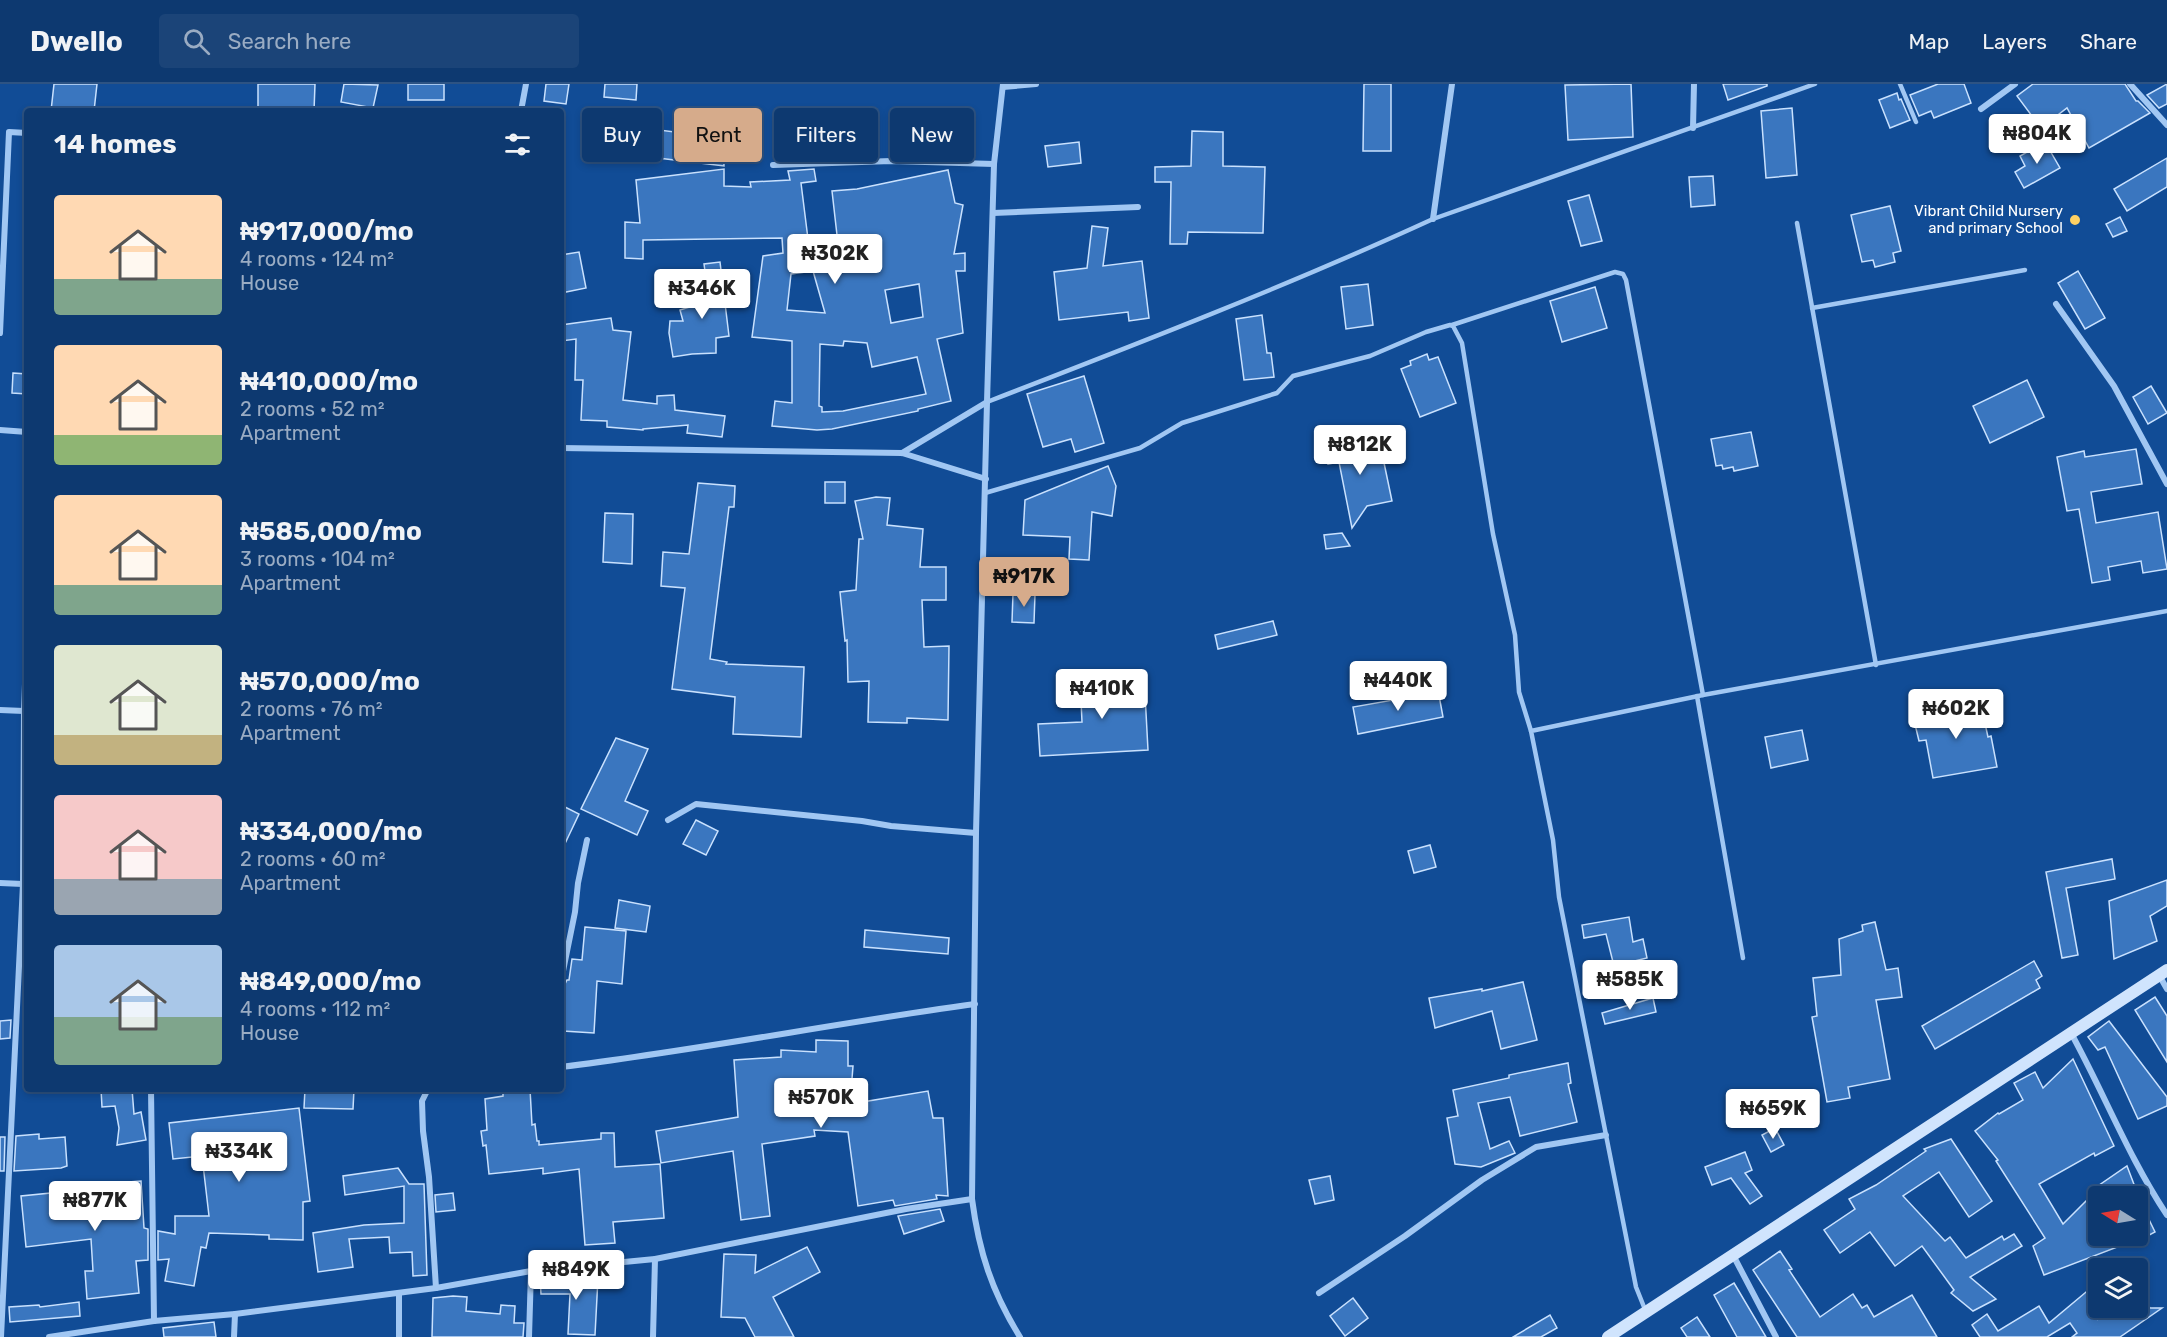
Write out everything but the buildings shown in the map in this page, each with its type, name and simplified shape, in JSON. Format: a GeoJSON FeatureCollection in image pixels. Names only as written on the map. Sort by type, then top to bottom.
{"type":"FeatureCollection","features":[{"type":"Feature","properties":{"kind":"street"},"geometry":{"type":"LineString","coordinates":[[522,108],[526,84]]}},
{"type":"Feature","properties":{"kind":"street"},"geometry":{"type":"LineString","coordinates":[[1020,1337],[1002,1308],[985,1264],[977,1232],[972,1199],[972,1122],[976,833],[994,164],[1003,85],[1036,84]]}},
{"type":"Feature","properties":{"kind":"street"},"geometry":{"type":"LineString","coordinates":[[1433,219],[1452,84]]}},
{"type":"Feature","properties":{"kind":"street"},"geometry":{"type":"LineString","coordinates":[[1693,129],[1694,84]]}},
{"type":"Feature","properties":{"kind":"street"},"geometry":{"type":"LineString","coordinates":[[1981,109],[2015,84]]}},
{"type":"Feature","properties":{"kind":"street"},"geometry":{"type":"LineString","coordinates":[[2130,84],[2167,125]]}},
{"type":"Feature","properties":{"kind":"street"},"geometry":{"type":"LineString","coordinates":[[0,333],[9,132],[24,133]]}},
{"type":"Feature","properties":{"kind":"street"},"geometry":{"type":"LineString","coordinates":[[773,165],[891,161],[994,164]]}},
{"type":"Feature","properties":{"kind":"street"},"geometry":{"type":"LineString","coordinates":[[993,213],[1138,207]]}},
{"type":"Feature","properties":{"kind":"street"},"geometry":{"type":"LineString","coordinates":[[2056,304],[2114,386],[2167,484]]}},
{"type":"Feature","properties":{"kind":"street"},"geometry":{"type":"LineString","coordinates":[[902,453],[987,402]]}},
{"type":"Feature","properties":{"kind":"street"},"geometry":{"type":"LineString","coordinates":[[0,430],[24,432]]}},
{"type":"Feature","properties":{"kind":"street"},"geometry":{"type":"LineString","coordinates":[[564,448],[902,453],[986,479]]}},
{"type":"Feature","properties":{"kind":"street"},"geometry":{"type":"LineString","coordinates":[[0,710],[24,711],[23,884],[1,1337]]}},
{"type":"Feature","properties":{"kind":"street"},"geometry":{"type":"LineString","coordinates":[[668,820],[696,804],[976,833]]}},
{"type":"Feature","properties":{"kind":"street"},"geometry":{"type":"LineString","coordinates":[[564,967],[576,912],[578,883],[587,840]]}},
{"type":"Feature","properties":{"kind":"street"},"geometry":{"type":"LineString","coordinates":[[0,883],[23,884]]}},
{"type":"Feature","properties":{"kind":"street"},"geometry":{"type":"LineString","coordinates":[[1608,1337],[2163,972],[2167,989]]}},
{"type":"Feature","properties":{"kind":"street"},"geometry":{"type":"LineString","coordinates":[[564,1067],[651,1056],[898,1014],[975,1004]]}},
{"type":"Feature","properties":{"kind":"street"},"geometry":{"type":"LineString","coordinates":[[2071,1032],[2097,1079],[2123,1137],[2167,1215]]}},
{"type":"Feature","properties":{"kind":"street"},"geometry":{"type":"LineString","coordinates":[[151,1092],[154,1321]]}},
{"type":"Feature","properties":{"kind":"street"},"geometry":{"type":"LineString","coordinates":[[426,1092],[422,1101],[423,1131],[429,1177],[436,1288]]}},
{"type":"Feature","properties":{"kind":"street"},"geometry":{"type":"LineString","coordinates":[[1319,1293],[1405,1236],[1482,1180],[1536,1147],[1606,1135]]}},
{"type":"Feature","properties":{"kind":"street"},"geometry":{"type":"LineString","coordinates":[[49,1337],[154,1321],[235,1314],[436,1288],[531,1271],[655,1259],[906,1209],[972,1199]]}},
{"type":"Feature","properties":{"kind":"street"},"geometry":{"type":"LineString","coordinates":[[1732,1256],[1776,1337]]}},
{"type":"Feature","properties":{"kind":"street"},"geometry":{"type":"LineString","coordinates":[[653,1337],[655,1259]]}},
{"type":"Feature","properties":{"kind":"street"},"geometry":{"type":"LineString","coordinates":[[529,1337],[531,1271]]}},
{"type":"Feature","properties":{"kind":"street"},"geometry":{"type":"LineString","coordinates":[[399,1293],[399,1337]]}},
{"type":"Feature","properties":{"kind":"street"},"geometry":{"type":"LineString","coordinates":[[234,1337],[235,1314]]}},
{"type":"Feature","properties":{"kind":"lane"},"geometry":{"type":"LineString","coordinates":[[987,402],[1143,342],[1363,251],[1433,219],[1815,84]]}},
{"type":"Feature","properties":{"kind":"lane"},"geometry":{"type":"LineString","coordinates":[[1900,84],[1916,122]]}},
{"type":"Feature","properties":{"kind":"lane"},"geometry":{"type":"LineString","coordinates":[[1797,223],[1876,664]]}},
{"type":"Feature","properties":{"kind":"lane"},"geometry":{"type":"LineString","coordinates":[[1812,308],[2025,270]]}},
{"type":"Feature","properties":{"kind":"lane"},"geometry":{"type":"LineString","coordinates":[[985,493],[1140,448],[1182,423],[1277,393],[1293,376],[1370,356],[1426,332],[1615,272],[1623,274],[1631,303],[1700,695],[1743,958]]}},
{"type":"Feature","properties":{"kind":"lane"},"geometry":{"type":"LineString","coordinates":[[1451,325],[1456,328],[1462,343],[1493,534],[1515,635],[1520,692],[1531,731],[1553,840],[1559,897],[1636,1287],[1646,1312]]}},
{"type":"Feature","properties":{"kind":"lane"},"geometry":{"type":"LineString","coordinates":[[1531,731],[1700,695],[2167,611]]}},
{"type":"Feature","properties":{"kind":"place","name":"Vibrant Child Nursery and primary School"},"geometry":{"type":"Point","coordinates":[2075,220]}}]}
